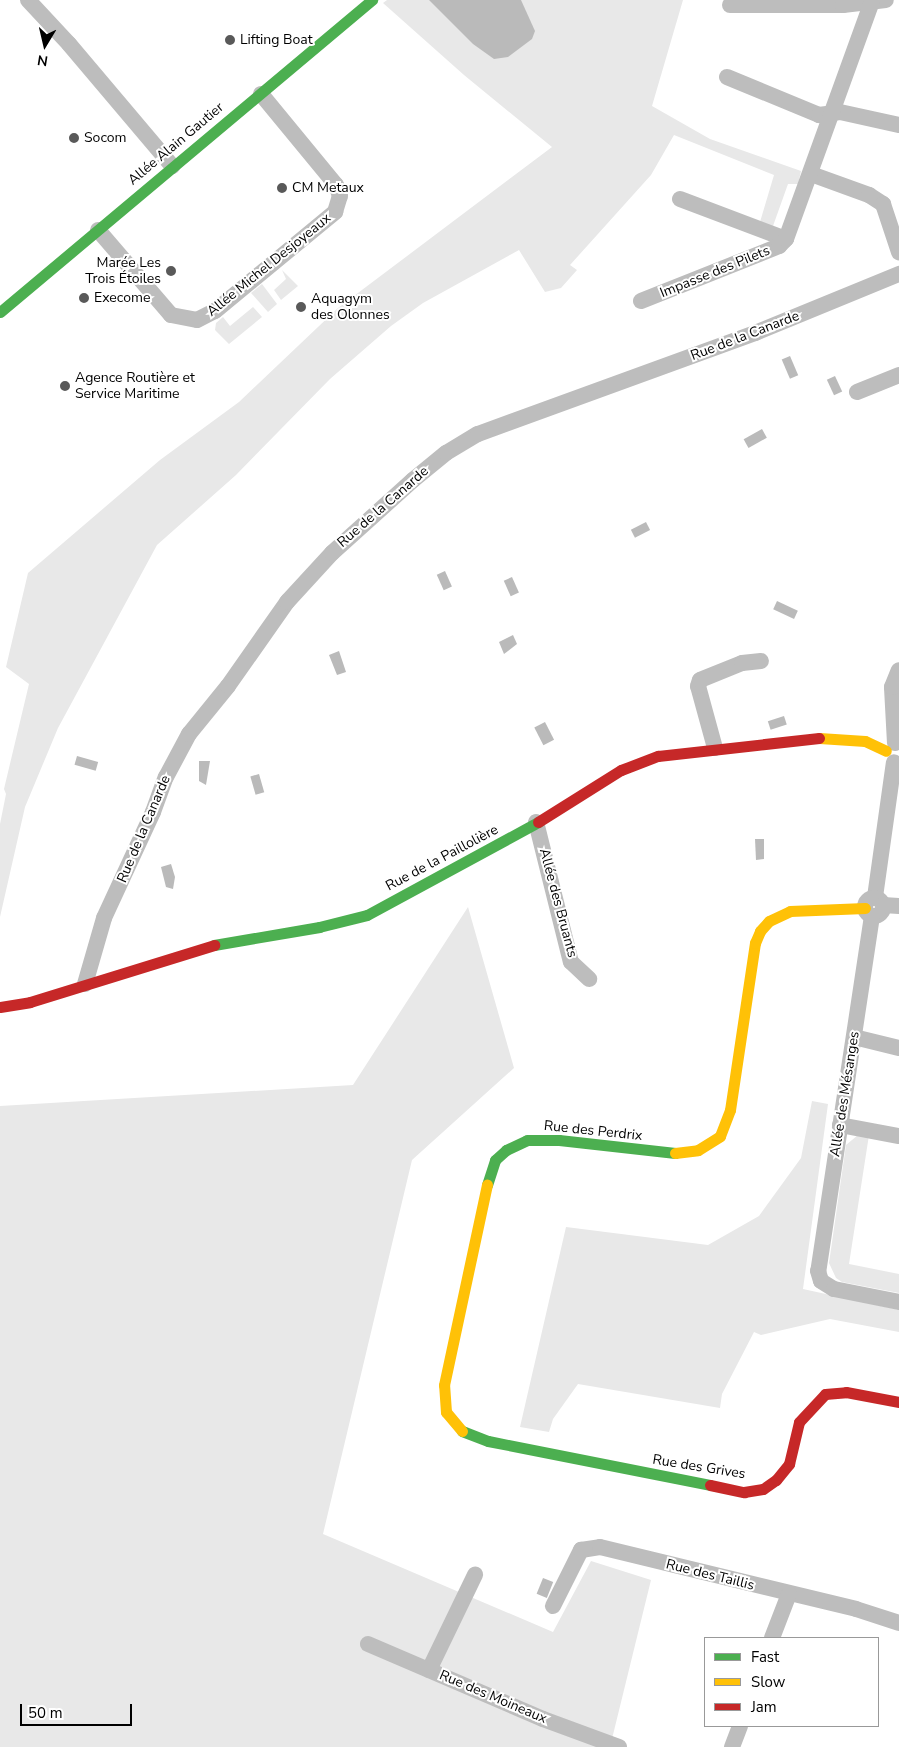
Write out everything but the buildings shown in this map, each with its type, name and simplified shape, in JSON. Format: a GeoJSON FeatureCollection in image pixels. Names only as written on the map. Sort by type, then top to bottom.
{"type":"FeatureCollection","features":[{"type":"Feature","properties":{"kind":"street"},"geometry":{"type":"LineString","coordinates":[[28,0],[69,44],[172,166]]}},
{"type":"Feature","properties":{"kind":"street","name":"Allée Alain Gautier"},"geometry":{"type":"LineString","coordinates":[[0,312],[372,0]]}},
{"type":"Feature","properties":{"kind":"street"},"geometry":{"type":"LineString","coordinates":[[680,199],[786,239],[832,114],[879,1],[843,5],[730,5]]}},
{"type":"Feature","properties":{"kind":"street"},"geometry":{"type":"LineString","coordinates":[[727,77],[819,116],[840,112],[899,125]]}},
{"type":"Feature","properties":{"kind":"street","name":"Allée Michel Desjoyeaux"},"geometry":{"type":"LineString","coordinates":[[98,230],[171,314],[197,320],[215,311],[335,212],[340,196],[336,185],[261,94]]}},
{"type":"Feature","properties":{"kind":"street"},"geometry":{"type":"LineString","coordinates":[[811,174],[869,195],[883,204],[899,252]]}},
{"type":"Feature","properties":{"kind":"street","name":"Impasse des Pilets"},"geometry":{"type":"LineString","coordinates":[[641,301],[779,246],[786,239]]}},
{"type":"Feature","properties":{"kind":"street","name":"Rue de la Canarde"},"geometry":{"type":"LineString","coordinates":[[85,984],[104,918],[153,812],[166,776],[189,734],[228,686],[287,602],[332,553],[413,480],[446,453],[478,434],[755,333],[899,274]]}},
{"type":"Feature","properties":{"kind":"street"},"geometry":{"type":"LineString","coordinates":[[857,392],[899,375]]}},
{"type":"Feature","properties":{"kind":"street"},"geometry":{"type":"LineString","coordinates":[[715,748],[698,686],[700,680],[742,663],[761,662]]}},
{"type":"Feature","properties":{"kind":"street","name":"Allée des Mésanges"},"geometry":{"type":"LineString","coordinates":[[899,670],[892,687],[895,752],[879,907],[854,1038],[818,1272],[821,1281],[834,1289],[899,1302]]}},
{"type":"Feature","properties":{"kind":"street","name":"Rue de la Paillolière"},"geometry":{"type":"LineString","coordinates":[[0,1007],[30,1002],[200,947],[310,929],[367,914],[421,889],[640,761],[715,748],[828,737],[865,741],[895,752]]}},
{"type":"Feature","properties":{"kind":"street","name":"Allée des Bruants"},"geometry":{"type":"LineString","coordinates":[[536,822],[571,962],[589,979]]}},
{"type":"Feature","properties":{"kind":"street","name":"Rue des Perdrix"},"geometry":{"type":"LineString","coordinates":[[528,1450],[461,1430],[450,1419],[444,1402],[444,1385],[486,1190],[495,1160],[506,1150],[527,1140],[559,1140],[669,1154],[698,1150],[711,1143],[720,1136],[728,1116],[755,943],[760,931],[769,921],[790,910],[879,907]]}},
{"type":"Feature","properties":{"kind":"street"},"geometry":{"type":"LineString","coordinates":[[854,1038],[899,1048]]}},
{"type":"Feature","properties":{"kind":"street"},"geometry":{"type":"LineString","coordinates":[[840,1125],[899,1136]]}},
{"type":"Feature","properties":{"kind":"street","name":"Rue des Grives"},"geometry":{"type":"LineString","coordinates":[[528,1450],[744,1492],[763,1489],[776,1480],[789,1464],[799,1422],[806,1411],[825,1394],[846,1392],[899,1402]]}},
{"type":"Feature","properties":{"kind":"street","name":"Rue des Taillis"},"geometry":{"type":"LineString","coordinates":[[553,1606],[581,1550],[600,1547],[899,1623]]}},
{"type":"Feature","properties":{"kind":"street"},"geometry":{"type":"LineString","coordinates":[[429,1670],[475,1575]]}},
{"type":"Feature","properties":{"kind":"street"},"geometry":{"type":"LineString","coordinates":[[772,1637],[789,1594]]}},
{"type":"Feature","properties":{"kind":"street","name":"Rue des Moineaux"},"geometry":{"type":"LineString","coordinates":[[368,1644],[620,1747]]}},
{"type":"Feature","properties":{"kind":"street"},"geometry":{"type":"LineString","coordinates":[[732,1747],[740,1727]]}},
{"type":"Feature","properties":{"kind":"shaded area"},"geometry":{"type":"Polygon","coordinates":[[[387,0],[683,0],[652,106],[710,139],[801,171],[798,184],[788,184],[773,226],[760,222],[774,175],[674,135],[651,175],[570,265],[577,270],[561,288],[545,292],[519,250],[423,303],[391,326],[330,379],[236,475],[157,545],[58,728],[25,807],[0,917],[0,824],[6,794],[4,789],[29,684],[6,667],[28,573],[160,460],[239,402],[338,308],[552,147],[464,75],[383,3],[387,0]]]}},
{"type":"Feature","properties":{"kind":"shaded area"},"geometry":{"type":"Polygon","coordinates":[[[429,0],[521,0],[535,31],[532,39],[508,57],[494,59],[473,44],[429,0]]]}},
{"type":"Feature","properties":{"kind":"shaded area"},"geometry":{"type":"Polygon","coordinates":[[[282,270],[298,286],[281,300],[274,290],[286,279],[282,270]]]}},
{"type":"Feature","properties":{"kind":"shaded area"},"geometry":{"type":"Polygon","coordinates":[[[262,284],[277,304],[268,312],[251,293],[262,284]]]}},
{"type":"Feature","properties":{"kind":"shaded area"},"geometry":{"type":"Polygon","coordinates":[[[253,307],[262,317],[229,344],[215,330],[216,323],[223,317],[230,326],[253,307]]]}},
{"type":"Feature","properties":{"kind":"shaded area"},"geometry":{"type":"Polygon","coordinates":[[[790,356],[798,375],[790,379],[782,360],[790,356]]]}},
{"type":"Feature","properties":{"kind":"shaded area"},"geometry":{"type":"Polygon","coordinates":[[[835,376],[842,391],[834,395],[827,380],[835,376]]]}},
{"type":"Feature","properties":{"kind":"shaded area"},"geometry":{"type":"Polygon","coordinates":[[[762,429],[767,438],[748,448],[744,439],[762,429]]]}},
{"type":"Feature","properties":{"kind":"shaded area"},"geometry":{"type":"Polygon","coordinates":[[[646,522],[650,530],[635,538],[631,530],[646,522]]]}},
{"type":"Feature","properties":{"kind":"shaded area"},"geometry":{"type":"Polygon","coordinates":[[[445,571],[452,587],[444,590],[437,575],[445,571]]]}},
{"type":"Feature","properties":{"kind":"shaded area"},"geometry":{"type":"Polygon","coordinates":[[[512,577],[519,593],[511,596],[504,581],[512,577]]]}},
{"type":"Feature","properties":{"kind":"shaded area"},"geometry":{"type":"Polygon","coordinates":[[[777,601],[798,611],[794,619],[773,609],[777,601]]]}},
{"type":"Feature","properties":{"kind":"shaded area"},"geometry":{"type":"Polygon","coordinates":[[[513,635],[517,644],[504,654],[499,642],[513,635]]]}},
{"type":"Feature","properties":{"kind":"shaded area"},"geometry":{"type":"Polygon","coordinates":[[[339,651],[346,672],[337,675],[329,655],[339,651]]]}},
{"type":"Feature","properties":{"kind":"shaded area"},"geometry":{"type":"Polygon","coordinates":[[[784,716],[787,725],[771,730],[768,721],[784,716]]]}},
{"type":"Feature","properties":{"kind":"shaded area"},"geometry":{"type":"Polygon","coordinates":[[[545,722],[554,740],[543,745],[534,727],[545,722]]]}},
{"type":"Feature","properties":{"kind":"shaded area"},"geometry":{"type":"Polygon","coordinates":[[[77,756],[98,762],[96,771],[75,765],[77,756]]]}},
{"type":"Feature","properties":{"kind":"shaded area"},"geometry":{"type":"Polygon","coordinates":[[[199,761],[210,761],[206,785],[199,781],[199,761]]]}},
{"type":"Feature","properties":{"kind":"shaded area"},"geometry":{"type":"Polygon","coordinates":[[[259,774],[264,792],[256,795],[250,776],[259,774]]]}},
{"type":"Feature","properties":{"kind":"shaded area"},"geometry":{"type":"Polygon","coordinates":[[[755,839],[764,839],[764,859],[756,860],[755,839]]]}},
{"type":"Feature","properties":{"kind":"shaded area"},"geometry":{"type":"Polygon","coordinates":[[[171,864],[175,877],[173,889],[166,887],[161,867],[171,864]]]}},
{"type":"Feature","properties":{"kind":"shaded area"},"geometry":{"type":"Polygon","coordinates":[[[468,907],[514,1068],[412,1160],[323,1534],[553,1632],[591,1561],[651,1580],[610,1747],[0,1747],[0,1106],[353,1085],[468,907]]]}},
{"type":"Feature","properties":{"kind":"shaded area"},"geometry":{"type":"Polygon","coordinates":[[[812,1101],[828,1104],[803,1289],[899,1310],[899,1332],[830,1319],[761,1335],[754,1332],[722,1394],[720,1408],[578,1384],[553,1419],[549,1432],[520,1427],[566,1227],[708,1245],[759,1216],[801,1158],[812,1101]]]}},
{"type":"Feature","properties":{"kind":"shaded area"},"geometry":{"type":"Polygon","coordinates":[[[858,1135],[869,1135],[849,1264],[899,1274],[899,1293],[842,1282],[836,1278],[829,1263],[846,1145],[858,1135]]]}},
{"type":"Feature","properties":{"kind":"shaded area"},"geometry":{"type":"Polygon","coordinates":[[[543,1578],[553,1582],[547,1598],[537,1594],[543,1578]]]}},
{"type":"Feature","properties":{"kind":"traffic: fast"},"geometry":{"type":"LineString","coordinates":[[0,312],[372,0]]}},
{"type":"Feature","properties":{"kind":"traffic: fast"},"geometry":{"type":"LineString","coordinates":[[214,945],[319,927],[367,915],[538,822]]}},
{"type":"Feature","properties":{"kind":"traffic: fast"},"geometry":{"type":"LineString","coordinates":[[487,1185],[495,1160],[506,1150],[527,1140],[559,1140],[675,1153]]}},
{"type":"Feature","properties":{"kind":"traffic: fast"},"geometry":{"type":"LineString","coordinates":[[462,1431],[488,1441],[710,1485]]}},
{"type":"Feature","properties":{"kind":"traffic: slow"},"geometry":{"type":"LineString","coordinates":[[819,738],[865,741],[886,751]]}},
{"type":"Feature","properties":{"kind":"traffic: slow"},"geometry":{"type":"LineString","coordinates":[[675,1153],[698,1150],[720,1136],[730,1110],[755,943],[760,931],[769,921],[790,911],[865,908]]}},
{"type":"Feature","properties":{"kind":"traffic: slow"},"geometry":{"type":"LineString","coordinates":[[462,1431],[446,1412],[444,1385],[487,1185]]}},
{"type":"Feature","properties":{"kind":"traffic: jam"},"geometry":{"type":"LineString","coordinates":[[538,822],[621,770],[658,756],[819,738]]}},
{"type":"Feature","properties":{"kind":"traffic: jam"},"geometry":{"type":"LineString","coordinates":[[0,1007],[30,1002],[214,945]]}},
{"type":"Feature","properties":{"kind":"traffic: jam"},"geometry":{"type":"LineString","coordinates":[[710,1485],[744,1492],[763,1489],[776,1480],[789,1464],[799,1422],[825,1394],[846,1392],[899,1402]]}},
{"type":"Feature","properties":{"kind":"place","name":"Lifting Boat"},"geometry":{"type":"Point","coordinates":[230,40]}},
{"type":"Feature","properties":{"kind":"place","name":"Socom"},"geometry":{"type":"Point","coordinates":[74,138]}},
{"type":"Feature","properties":{"kind":"place","name":"CM Metaux"},"geometry":{"type":"Point","coordinates":[282,188]}},
{"type":"Feature","properties":{"kind":"place","name":"Marée Les Trois Étoiles"},"geometry":{"type":"Point","coordinates":[171,271]}},
{"type":"Feature","properties":{"kind":"place","name":"Execome"},"geometry":{"type":"Point","coordinates":[84,298]}},
{"type":"Feature","properties":{"kind":"place","name":"Aquagym des Olonnes"},"geometry":{"type":"Point","coordinates":[301,307]}},
{"type":"Feature","properties":{"kind":"place","name":"Agence Routière et Service Maritime"},"geometry":{"type":"Point","coordinates":[65,386]}}]}
